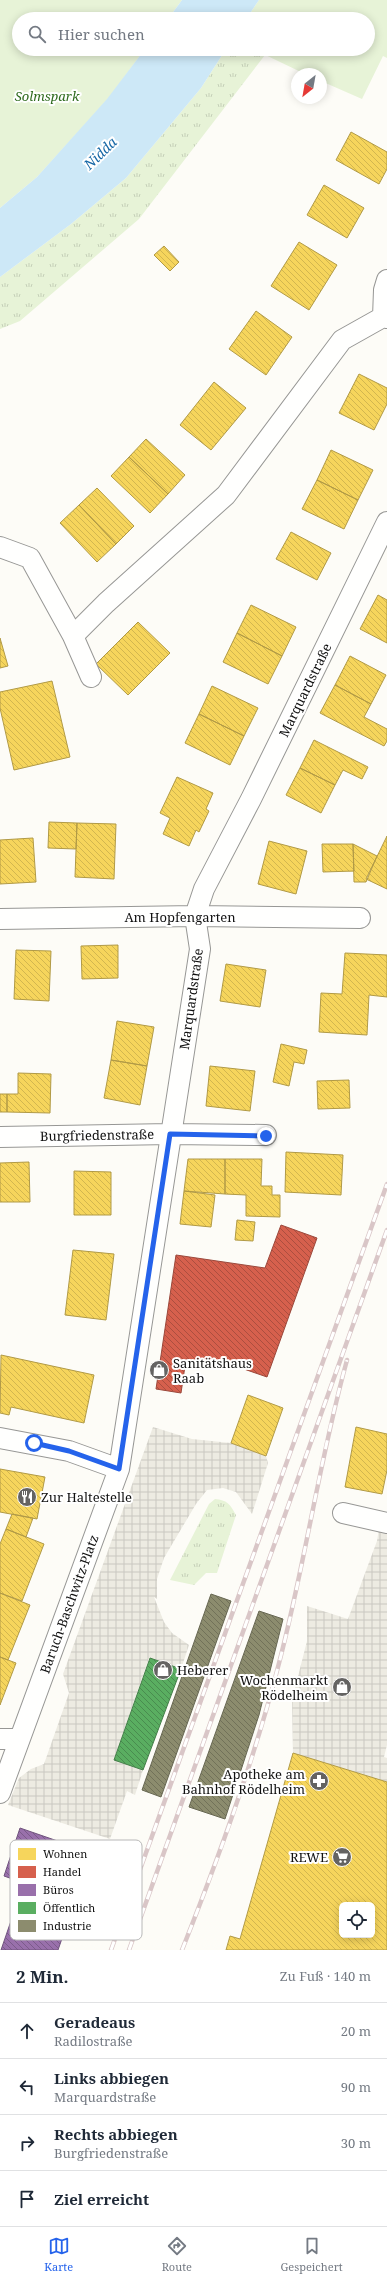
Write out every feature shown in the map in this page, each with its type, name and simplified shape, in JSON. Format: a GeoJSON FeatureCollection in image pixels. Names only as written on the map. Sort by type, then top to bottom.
{"type":"FeatureCollection","features":[{"type":"Feature","properties":{"kind":"street"},"geometry":{"type":"LineString","coordinates":[[73,636],[106,603],[226,495],[342,340],[385,317],[384,290],[387,280]]}},
{"type":"Feature","properties":{"kind":"street","name":"Marquardstraße"},"geometry":{"type":"LineString","coordinates":[[119,1469],[200,949],[195,916],[204,889],[251,799],[387,522]]}},
{"type":"Feature","properties":{"kind":"street"},"geometry":{"type":"LineString","coordinates":[[1,547],[30,558],[73,636],[91,677]]}},
{"type":"Feature","properties":{"kind":"street","name":"Am Hopfengarten"},"geometry":{"type":"LineString","coordinates":[[0,919],[195,916],[360,918]]}},
{"type":"Feature","properties":{"kind":"street","name":"Burgfriedenstraße"},"geometry":{"type":"LineString","coordinates":[[0,1137],[170,1134],[266,1136]]}},
{"type":"Feature","properties":{"kind":"street"},"geometry":{"type":"LineString","coordinates":[[0,1438],[69,1451],[119,1469]]}},
{"type":"Feature","properties":{"kind":"street","name":"Baruch-Baschwitz-Platz"},"geometry":{"type":"LineString","coordinates":[[0,1793],[10,1739],[119,1469]]}},
{"type":"Feature","properties":{"kind":"street"},"geometry":{"type":"LineString","coordinates":[[343,1513],[387,1523]]}},
{"type":"Feature","properties":{"kind":"green space","name":"Solmspark"},"geometry":{"type":"Polygon","coordinates":[[[0,0],[182,0],[173,12],[12,12],[12,56],[140,56],[108,99],[37,177],[0,208],[0,0]]]}},
{"type":"Feature","properties":{"kind":"green space"},"geometry":{"type":"Polygon","coordinates":[[[259,0],[387,0],[387,58],[383,56],[362,99],[327,84],[327,68],[293,68],[268,56],[375,56],[375,12],[251,12],[259,0]]]}},
{"type":"Feature","properties":{"kind":"green space"},"geometry":{"type":"Polygon","coordinates":[[[222,56],[264,56],[139,219],[20,321],[0,329],[0,277],[71,224],[126,178],[201,88],[222,56]]]}},
{"type":"Feature","properties":{"kind":"green space"},"geometry":{"type":"Polygon","coordinates":[[[215,1499],[228,1503],[236,1515],[217,1573],[206,1573],[194,1585],[170,1580],[209,1504],[215,1499]]]}},
{"type":"Feature","properties":{"kind":"shaded area"},"geometry":{"type":"Polygon","coordinates":[[[153,1427],[192,1439],[231,1443],[266,1456],[268,1463],[252,1514],[236,1492],[223,1488],[207,1490],[196,1504],[164,1558],[157,1579],[157,1599],[154,1597],[164,1622],[172,1633],[189,1645],[181,1669],[149,1658],[114,1760],[143,1770],[135,1795],[127,1791],[110,1839],[8,1805],[19,1778],[31,1769],[44,1764],[69,1693],[63,1674],[153,1427]]]}},
{"type":"Feature","properties":{"kind":"shaded area"},"geometry":{"type":"Polygon","coordinates":[[[380,1522],[387,1523],[387,1745],[384,1757],[387,1758],[387,1782],[293,1753],[292,1700],[307,1641],[307,1606],[348,1619],[377,1541],[380,1522]]]}},
{"type":"Feature","properties":{"kind":"water"},"geometry":{"type":"Polygon","coordinates":[[[182,0],[259,0],[251,12],[173,12],[182,0]]]}},
{"type":"Feature","properties":{"kind":"water","name":"Nidda"},"geometry":{"type":"Polygon","coordinates":[[[140,56],[222,56],[201,88],[126,178],[71,224],[0,277],[0,208],[37,177],[107,99],[140,56]]]}},
{"type":"Feature","properties":{"kind":"building: Wohnen"},"geometry":{"type":"Polygon","coordinates":[[[351,132],[387,152],[387,169],[379,184],[336,160],[351,132]]]}},
{"type":"Feature","properties":{"kind":"building: Wohnen"},"geometry":{"type":"Polygon","coordinates":[[[324,185],[364,208],[347,238],[307,215],[324,185]]]}},
{"type":"Feature","properties":{"kind":"building: Wohnen"},"geometry":{"type":"Polygon","coordinates":[[[299,242],[337,265],[309,310],[271,286],[299,242]]]}},
{"type":"Feature","properties":{"kind":"building: Wohnen"},"geometry":{"type":"Polygon","coordinates":[[[164,246],[179,262],[170,271],[154,255],[164,246]]]}},
{"type":"Feature","properties":{"kind":"building: Wohnen"},"geometry":{"type":"Polygon","coordinates":[[[256,311],[292,337],[266,375],[229,349],[256,311]]]}},
{"type":"Feature","properties":{"kind":"building: Wohnen"},"geometry":{"type":"Polygon","coordinates":[[[359,374],[387,388],[387,404],[374,430],[339,413],[359,374]]]}},
{"type":"Feature","properties":{"kind":"building: Wohnen"},"geometry":{"type":"Polygon","coordinates":[[[214,382],[246,408],[211,450],[180,425],[214,382]]]}},
{"type":"Feature","properties":{"kind":"building: Wohnen"},"geometry":{"type":"Polygon","coordinates":[[[146,439],[185,475],[168,494],[129,457],[146,439]]]}},
{"type":"Feature","properties":{"kind":"building: Wohnen"},"geometry":{"type":"Polygon","coordinates":[[[331,450],[373,470],[358,500],[317,480],[331,450]]]}},
{"type":"Feature","properties":{"kind":"building: Wohnen"},"geometry":{"type":"Polygon","coordinates":[[[129,457],[168,494],[150,513],[111,476],[129,457]]]}},
{"type":"Feature","properties":{"kind":"building: Wohnen"},"geometry":{"type":"Polygon","coordinates":[[[317,480],[358,500],[344,529],[302,509],[317,480]]]}},
{"type":"Feature","properties":{"kind":"building: Wohnen"},"geometry":{"type":"Polygon","coordinates":[[[97,488],[134,526],[116,544],[79,505],[97,488]]]}},
{"type":"Feature","properties":{"kind":"building: Wohnen"},"geometry":{"type":"Polygon","coordinates":[[[79,505],[116,544],[97,562],[60,523],[79,505]]]}},
{"type":"Feature","properties":{"kind":"building: Wohnen"},"geometry":{"type":"Polygon","coordinates":[[[291,532],[331,553],[317,580],[276,559],[291,532]]]}},
{"type":"Feature","properties":{"kind":"building: Wohnen"},"geometry":{"type":"Polygon","coordinates":[[[378,595],[387,600],[387,643],[360,629],[378,595]]]}},
{"type":"Feature","properties":{"kind":"building: Wohnen"},"geometry":{"type":"Polygon","coordinates":[[[251,605],[296,627],[282,656],[237,633],[251,605]]]}},
{"type":"Feature","properties":{"kind":"building: Wohnen"},"geometry":{"type":"Polygon","coordinates":[[[138,622],[170,653],[128,695],[96,664],[138,622]]]}},
{"type":"Feature","properties":{"kind":"building: Wohnen"},"geometry":{"type":"Polygon","coordinates":[[[237,633],[282,656],[268,684],[223,662],[237,633]]]}},
{"type":"Feature","properties":{"kind":"building: Wohnen"},"geometry":{"type":"Polygon","coordinates":[[[0,638],[8,666],[0,668],[0,638]]]}},
{"type":"Feature","properties":{"kind":"building: Wohnen"},"geometry":{"type":"Polygon","coordinates":[[[350,656],[386,675],[371,704],[335,685],[350,656]]]}},
{"type":"Feature","properties":{"kind":"building: Wohnen"},"geometry":{"type":"Polygon","coordinates":[[[52,681],[70,757],[14,770],[0,708],[0,692],[52,681]]]}},
{"type":"Feature","properties":{"kind":"building: Wohnen"},"geometry":{"type":"Polygon","coordinates":[[[335,685],[371,704],[364,717],[387,729],[387,741],[384,746],[320,713],[335,685]]]}},
{"type":"Feature","properties":{"kind":"building: Wohnen"},"geometry":{"type":"Polygon","coordinates":[[[212,686],[258,708],[244,736],[199,714],[212,686]]]}},
{"type":"Feature","properties":{"kind":"building: Wohnen"},"geometry":{"type":"Polygon","coordinates":[[[199,714],[244,736],[230,765],[185,743],[199,714]]]}},
{"type":"Feature","properties":{"kind":"building: Wohnen"},"geometry":{"type":"Polygon","coordinates":[[[314,740],[368,767],[362,779],[343,770],[335,785],[300,768],[314,740]]]}},
{"type":"Feature","properties":{"kind":"building: Wohnen"},"geometry":{"type":"Polygon","coordinates":[[[300,768],[335,785],[321,813],[286,795],[300,768]]]}},
{"type":"Feature","properties":{"kind":"building: Wohnen"},"geometry":{"type":"Polygon","coordinates":[[[177,777],[213,793],[206,809],[209,811],[199,832],[196,830],[189,846],[163,834],[170,818],[160,813],[177,777]]]}},
{"type":"Feature","properties":{"kind":"building: Wohnen"},"geometry":{"type":"Polygon","coordinates":[[[49,822],[77,823],[76,849],[48,848],[49,822]]]}},
{"type":"Feature","properties":{"kind":"building: Wohnen"},"geometry":{"type":"Polygon","coordinates":[[[77,823],[116,824],[114,879],[75,877],[77,823]]]}},
{"type":"Feature","properties":{"kind":"building: Wohnen"},"geometry":{"type":"Polygon","coordinates":[[[387,836],[387,889],[366,879],[387,836]]]}},
{"type":"Feature","properties":{"kind":"building: Wohnen"},"geometry":{"type":"Polygon","coordinates":[[[33,838],[36,882],[0,884],[0,840],[33,838]]]}},
{"type":"Feature","properties":{"kind":"building: Wohnen"},"geometry":{"type":"Polygon","coordinates":[[[269,841],[307,851],[296,894],[258,884],[269,841]]]}},
{"type":"Feature","properties":{"kind":"building: Wohnen"},"geometry":{"type":"Polygon","coordinates":[[[322,844],[353,844],[354,871],[323,872],[322,844]]]}},
{"type":"Feature","properties":{"kind":"building: Wohnen"},"geometry":{"type":"Polygon","coordinates":[[[353,844],[377,856],[366,882],[354,882],[353,844]]]}},
{"type":"Feature","properties":{"kind":"building: Wohnen"},"geometry":{"type":"Polygon","coordinates":[[[118,945],[118,978],[82,979],[81,946],[118,945]]]}},
{"type":"Feature","properties":{"kind":"building: Wohnen"},"geometry":{"type":"Polygon","coordinates":[[[16,950],[51,951],[49,1001],[14,999],[16,950]]]}},
{"type":"Feature","properties":{"kind":"building: Wohnen"},"geometry":{"type":"Polygon","coordinates":[[[345,953],[387,955],[387,997],[369,995],[367,1035],[319,1032],[321,993],[342,994],[345,953]]]}},
{"type":"Feature","properties":{"kind":"building: Wohnen"},"geometry":{"type":"Polygon","coordinates":[[[226,964],[266,970],[260,1007],[220,1001],[226,964]]]}},
{"type":"Feature","properties":{"kind":"building: Wohnen"},"geometry":{"type":"Polygon","coordinates":[[[117,1021],[154,1027],[147,1066],[111,1060],[117,1021]]]}},
{"type":"Feature","properties":{"kind":"building: Wohnen"},"geometry":{"type":"Polygon","coordinates":[[[281,1044],[307,1050],[304,1064],[294,1062],[289,1086],[273,1082],[281,1044]]]}},
{"type":"Feature","properties":{"kind":"building: Wohnen"},"geometry":{"type":"Polygon","coordinates":[[[111,1060],[147,1066],[140,1105],[104,1098],[111,1060]]]}},
{"type":"Feature","properties":{"kind":"building: Wohnen"},"geometry":{"type":"Polygon","coordinates":[[[210,1066],[255,1071],[250,1111],[206,1106],[210,1066]]]}},
{"type":"Feature","properties":{"kind":"building: Wohnen"},"geometry":{"type":"Polygon","coordinates":[[[18,1073],[51,1074],[50,1113],[7,1112],[7,1094],[18,1094],[18,1073]]]}},
{"type":"Feature","properties":{"kind":"building: Wohnen"},"geometry":{"type":"Polygon","coordinates":[[[349,1080],[350,1108],[318,1109],[317,1081],[349,1080]]]}},
{"type":"Feature","properties":{"kind":"building: Wohnen"},"geometry":{"type":"Polygon","coordinates":[[[0,1094],[7,1094],[7,1112],[0,1112],[0,1094]]]}},
{"type":"Feature","properties":{"kind":"building: Wohnen"},"geometry":{"type":"Polygon","coordinates":[[[286,1152],[343,1155],[341,1195],[285,1192],[286,1152]]]}},
{"type":"Feature","properties":{"kind":"building: Wohnen"},"geometry":{"type":"Polygon","coordinates":[[[188,1159],[225,1159],[225,1194],[184,1191],[188,1159]]]}},
{"type":"Feature","properties":{"kind":"building: Wohnen"},"geometry":{"type":"Polygon","coordinates":[[[225,1159],[262,1159],[261,1186],[272,1186],[272,1195],[280,1195],[280,1217],[246,1216],[246,1195],[225,1194],[225,1159]]]}},
{"type":"Feature","properties":{"kind":"building: Wohnen"},"geometry":{"type":"Polygon","coordinates":[[[29,1162],[30,1202],[0,1202],[0,1163],[29,1162]]]}},
{"type":"Feature","properties":{"kind":"building: Wohnen"},"geometry":{"type":"Polygon","coordinates":[[[74,1171],[111,1172],[111,1215],[74,1215],[74,1171]]]}},
{"type":"Feature","properties":{"kind":"building: Wohnen"},"geometry":{"type":"Polygon","coordinates":[[[184,1191],[215,1195],[211,1227],[180,1224],[184,1191]]]}},
{"type":"Feature","properties":{"kind":"building: Wohnen"},"geometry":{"type":"Polygon","coordinates":[[[237,1220],[255,1222],[253,1241],[235,1240],[237,1220]]]}},
{"type":"Feature","properties":{"kind":"building: Wohnen"},"geometry":{"type":"Polygon","coordinates":[[[73,1250],[114,1254],[106,1320],[65,1315],[73,1250]]]}},
{"type":"Feature","properties":{"kind":"building: Wohnen"},"geometry":{"type":"Polygon","coordinates":[[[1,1355],[94,1375],[84,1423],[11,1407],[9,1415],[0,1413],[1,1355]]]}},
{"type":"Feature","properties":{"kind":"building: Wohnen"},"geometry":{"type":"Polygon","coordinates":[[[248,1395],[283,1408],[266,1456],[231,1443],[248,1395]]]}},
{"type":"Feature","properties":{"kind":"building: Wohnen"},"geometry":{"type":"Polygon","coordinates":[[[356,1427],[387,1434],[387,1470],[382,1494],[345,1487],[356,1427]]]}},
{"type":"Feature","properties":{"kind":"building: Wohnen"},"geometry":{"type":"Polygon","coordinates":[[[0,1469],[45,1477],[37,1519],[0,1512],[0,1469]]]}},
{"type":"Feature","properties":{"kind":"building: Wohnen"},"geometry":{"type":"Polygon","coordinates":[[[12,1514],[33,1518],[26,1537],[6,1529],[12,1514]]]}},
{"type":"Feature","properties":{"kind":"building: Wohnen"},"geometry":{"type":"Polygon","coordinates":[[[6,1529],[44,1544],[22,1601],[0,1593],[0,1544],[6,1529]]]}},
{"type":"Feature","properties":{"kind":"building: Wohnen"},"geometry":{"type":"Polygon","coordinates":[[[0,1593],[30,1605],[8,1660],[0,1657],[0,1593]]]}},
{"type":"Feature","properties":{"kind":"building: Wohnen"},"geometry":{"type":"Polygon","coordinates":[[[0,1657],[16,1663],[0,1705],[0,1657]]]}},
{"type":"Feature","properties":{"kind":"building: Wohnen"},"geometry":{"type":"Polygon","coordinates":[[[293,1753],[387,1782],[387,1950],[226,1950],[230,1936],[240,1939],[293,1753]]]}},
{"type":"Feature","properties":{"kind":"building: Handel"},"geometry":{"type":"Polygon","coordinates":[[[281,1225],[317,1238],[267,1377],[241,1368],[186,1359],[181,1393],[156,1389],[176,1255],[265,1268],[281,1225]]]}},
{"type":"Feature","properties":{"kind":"building: Büros"},"geometry":{"type":"Polygon","coordinates":[[[20,1828],[55,1840],[16,1840],[20,1828]]]}},
{"type":"Feature","properties":{"kind":"building: Büros"},"geometry":{"type":"Polygon","coordinates":[[[10,1858],[10,1878],[4,1876],[10,1858]]]}},
{"type":"Feature","properties":{"kind":"building: Büros"},"geometry":{"type":"Polygon","coordinates":[[[10,1924],[10,1940],[61,1940],[58,1950],[1,1950],[10,1924]]]}},
{"type":"Feature","properties":{"kind":"building: Öffentlich"},"geometry":{"type":"Polygon","coordinates":[[[150,1658],[181,1669],[143,1770],[114,1760],[150,1658]]]}},
{"type":"Feature","properties":{"kind":"building: Industrie"},"geometry":{"type":"Polygon","coordinates":[[[211,1594],[231,1601],[161,1797],[142,1790],[211,1594]]]}},
{"type":"Feature","properties":{"kind":"building: Industrie"},"geometry":{"type":"Polygon","coordinates":[[[259,1611],[283,1619],[259,1715],[225,1819],[189,1807],[259,1611]]]}},
{"type":"Feature","properties":{"kind":"railway"},"geometry":{"type":"LineString","coordinates":[[142,1864],[387,1184]]}},
{"type":"Feature","properties":{"kind":"railway"},"geometry":{"type":"LineString","coordinates":[[142,1914],[387,1230]]}},
{"type":"Feature","properties":{"kind":"railway"},"geometry":{"type":"LineString","coordinates":[[182,1950],[209,1880],[258,1739],[288,1629],[328,1436],[347,1360]]}},
{"type":"Feature","properties":{"kind":"railway"},"geometry":{"type":"LineString","coordinates":[[111,1950],[115,1940]]}},
{"type":"Feature","properties":{"kind":"railway"},"geometry":{"type":"LineString","coordinates":[[129,1950],[133,1940]]}},
{"type":"Feature","properties":{"kind":"place","name":"Sanitätshaus Raab"},"geometry":{"type":"Point","coordinates":[159,1370]}},
{"type":"Feature","properties":{"kind":"place","name":"Zur Haltestelle"},"geometry":{"type":"Point","coordinates":[27,1497]}},
{"type":"Feature","properties":{"kind":"place","name":"Heberer"},"geometry":{"type":"Point","coordinates":[163,1670]}},
{"type":"Feature","properties":{"kind":"place","name":"Wochenmarkt Rödelheim"},"geometry":{"type":"Point","coordinates":[342,1687]}},
{"type":"Feature","properties":{"kind":"place","name":"Apotheke am Bahnhof Rödelheim"},"geometry":{"type":"Point","coordinates":[319,1781]}},
{"type":"Feature","properties":{"kind":"place","name":"REWE"},"geometry":{"type":"Point","coordinates":[342,1857]}},
{"type":"Feature","properties":{"kind":"route"},"geometry":{"type":"LineString","coordinates":[[34,1443],[69,1451],[119,1469],[130,1407],[170,1134],[266,1136]]}}]}
